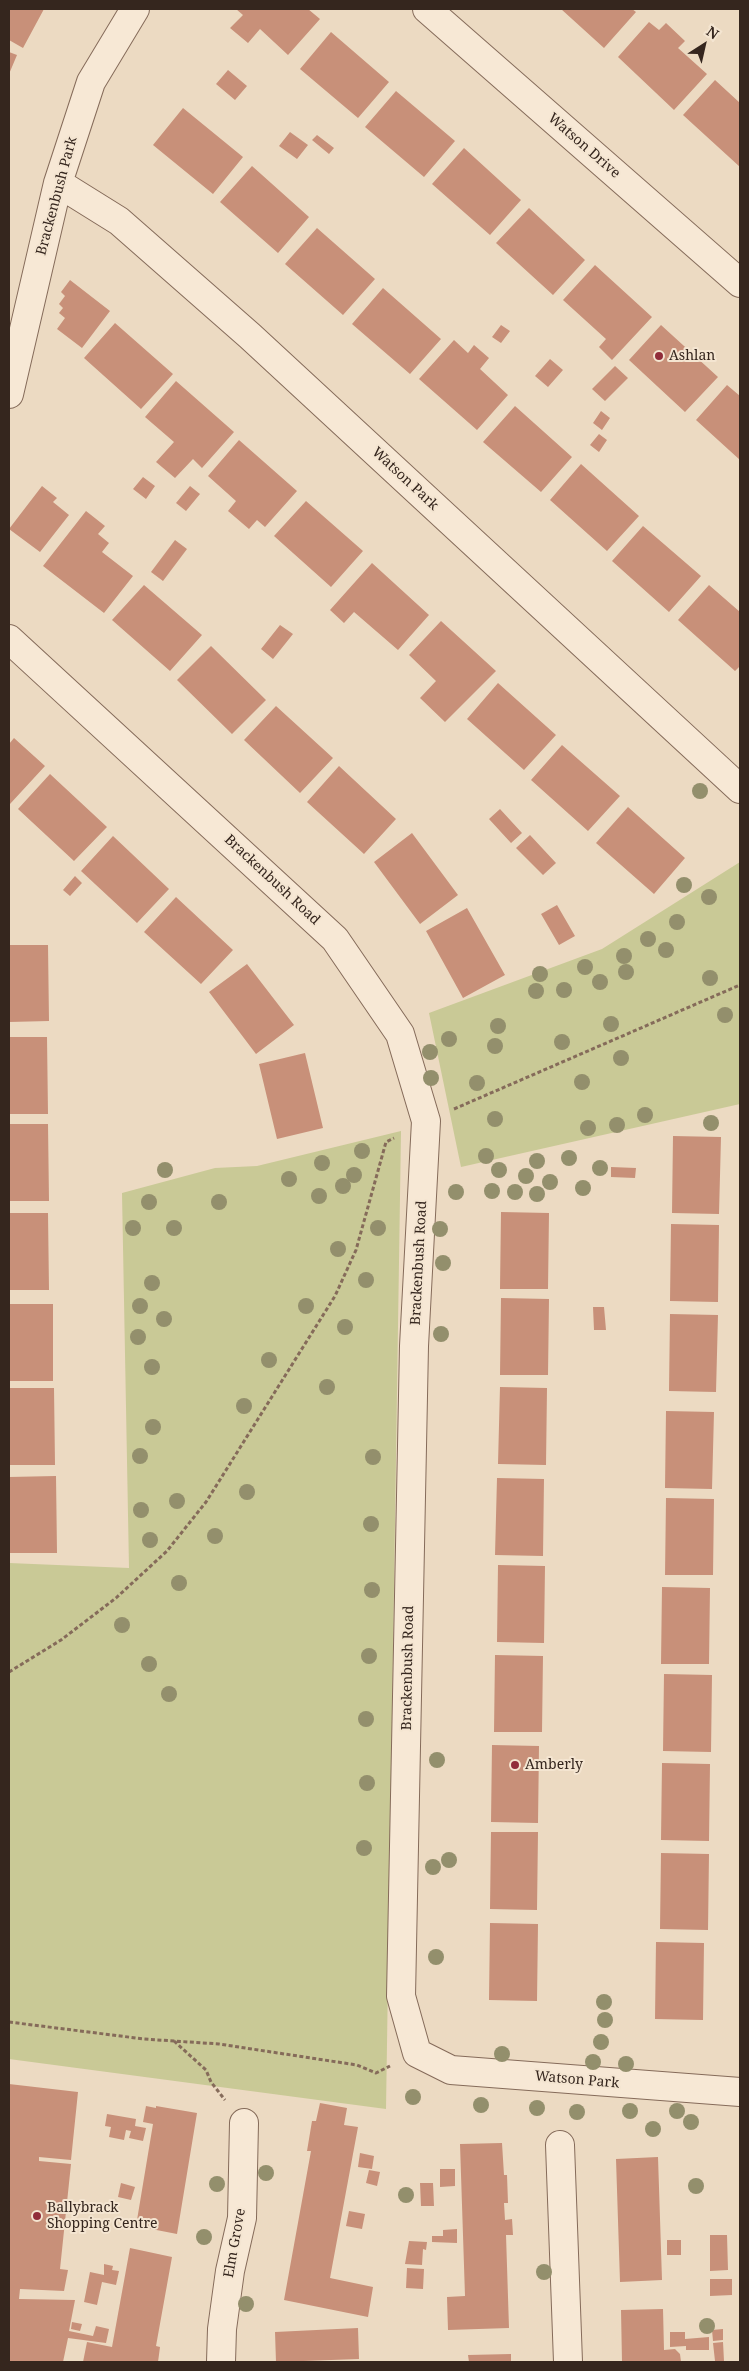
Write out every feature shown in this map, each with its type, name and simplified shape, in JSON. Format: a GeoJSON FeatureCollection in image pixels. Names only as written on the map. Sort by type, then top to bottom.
{"type":"FeatureCollection","features":[{"type":"Feature","properties":{"kind":"street","name":"Brackenbush Park"},"geometry":{"type":"LineString","coordinates":[[9,394],[58,182],[91,82],[134,9]]}},
{"type":"Feature","properties":{"kind":"street","name":"Watson Drive"},"geometry":{"type":"LineString","coordinates":[[427,9],[740,283]]}},
{"type":"Feature","properties":{"kind":"street","name":"Watson Park"},"geometry":{"type":"LineString","coordinates":[[58,182],[119,221],[250,336],[740,789]]}},
{"type":"Feature","properties":{"kind":"street","name":"Brackenbush Road"},"geometry":{"type":"LineString","coordinates":[[9,638],[335,939],[400,1034],[426,1122],[414,1346],[401,1996],[417,2053]]}},
{"type":"Feature","properties":{"kind":"street","name":"Watson Park"},"geometry":{"type":"LineString","coordinates":[[417,2053],[451,2070],[740,2092]]}},
{"type":"Feature","properties":{"kind":"street","name":"Elm Grove"},"geometry":{"type":"LineString","coordinates":[[221,2362],[222,2329],[230,2271],[242,2218],[244,2123]]}},
{"type":"Feature","properties":{"kind":"street"},"geometry":{"type":"LineString","coordinates":[[560,2145],[568,2362]]}},
{"type":"Feature","properties":{"kind":"path"},"geometry":{"type":"LineString","coordinates":[[9,1672],[61,1640],[116,1598],[167,1550],[206,1502],[335,1296],[356,1250],[386,1142],[426,1122],[740,985]]}},
{"type":"Feature","properties":{"kind":"path"},"geometry":{"type":"LineString","coordinates":[[9,2022],[174,2041],[219,2044],[347,2063],[376,2073],[417,2053]]}},
{"type":"Feature","properties":{"kind":"path"},"geometry":{"type":"LineString","coordinates":[[174,2041],[206,2070],[211,2082]]}},
{"type":"Feature","properties":{"kind":"green space"},"geometry":{"type":"Polygon","coordinates":[[[740,862],[740,1104],[461,1167],[429,1013],[602,949],[740,862]]]}},
{"type":"Feature","properties":{"kind":"green space"},"geometry":{"type":"Polygon","coordinates":[[[401,1131],[386,2109],[9,2059],[9,1563],[129,1568],[122,1193],[215,1168],[257,1166],[401,1131]]]}},
{"type":"Feature","properties":{"kind":"building"},"geometry":{"type":"Polygon","coordinates":[[[9,9],[44,9],[23,48],[9,40],[9,9]]]}},
{"type":"Feature","properties":{"kind":"building"},"geometry":{"type":"Polygon","coordinates":[[[236,9],[308,9],[320,19],[288,55],[260,29],[248,43],[230,28],[243,15],[236,9]]]}},
{"type":"Feature","properties":{"kind":"building"},"geometry":{"type":"Polygon","coordinates":[[[561,9],[632,9],[636,12],[604,48],[561,9]]]}},
{"type":"Feature","properties":{"kind":"building"},"geometry":{"type":"Polygon","coordinates":[[[649,22],[659,30],[666,23],[685,41],[678,48],[707,74],[674,110],[618,57],[649,22]]]}},
{"type":"Feature","properties":{"kind":"building"},"geometry":{"type":"Polygon","coordinates":[[[331,32],[389,82],[358,118],[300,69],[331,32]]]}},
{"type":"Feature","properties":{"kind":"building"},"geometry":{"type":"Polygon","coordinates":[[[9,52],[17,55],[9,74],[9,52]]]}},
{"type":"Feature","properties":{"kind":"building"},"geometry":{"type":"Polygon","coordinates":[[[228,70],[247,86],[235,100],[216,84],[228,70]]]}},
{"type":"Feature","properties":{"kind":"building"},"geometry":{"type":"Polygon","coordinates":[[[715,80],[740,103],[740,167],[683,115],[715,80]]]}},
{"type":"Feature","properties":{"kind":"building"},"geometry":{"type":"Polygon","coordinates":[[[396,91],[455,141],[424,177],[365,127],[396,91]]]}},
{"type":"Feature","properties":{"kind":"building"},"geometry":{"type":"Polygon","coordinates":[[[183,108],[243,157],[213,194],[153,145],[183,108]]]}},
{"type":"Feature","properties":{"kind":"building"},"geometry":{"type":"Polygon","coordinates":[[[290,132],[308,145],[297,159],[279,146],[290,132]]]}},
{"type":"Feature","properties":{"kind":"building"},"geometry":{"type":"Polygon","coordinates":[[[317,135],[334,148],[329,154],[312,140],[317,135]]]}},
{"type":"Feature","properties":{"kind":"building"},"geometry":{"type":"Polygon","coordinates":[[[464,148],[521,200],[490,235],[432,184],[464,148]]]}},
{"type":"Feature","properties":{"kind":"building"},"geometry":{"type":"Polygon","coordinates":[[[252,166],[309,217],[278,253],[220,202],[252,166]]]}},
{"type":"Feature","properties":{"kind":"building"},"geometry":{"type":"Polygon","coordinates":[[[529,208],[585,260],[553,295],[496,243],[529,208]]]}},
{"type":"Feature","properties":{"kind":"building"},"geometry":{"type":"Polygon","coordinates":[[[317,228],[375,279],[343,315],[285,264],[317,228]]]}},
{"type":"Feature","properties":{"kind":"building"},"geometry":{"type":"Polygon","coordinates":[[[595,265],[652,317],[612,360],[599,347],[606,339],[563,300],[595,265]]]}},
{"type":"Feature","properties":{"kind":"building"},"geometry":{"type":"Polygon","coordinates":[[[70,280],[110,311],[82,348],[57,329],[65,318],[59,313],[63,308],[59,304],[65,296],[61,292],[70,280]]]}},
{"type":"Feature","properties":{"kind":"building"},"geometry":{"type":"Polygon","coordinates":[[[383,288],[441,339],[410,374],[352,324],[383,288]]]}},
{"type":"Feature","properties":{"kind":"building"},"geometry":{"type":"Polygon","coordinates":[[[115,323],[173,374],[141,409],[84,358],[115,323]]]}},
{"type":"Feature","properties":{"kind":"building"},"geometry":{"type":"Polygon","coordinates":[[[501,325],[510,331],[501,343],[492,337],[501,325]]]}},
{"type":"Feature","properties":{"kind":"building"},"geometry":{"type":"Polygon","coordinates":[[[661,325],[718,377],[685,412],[629,360],[661,325]]]}},
{"type":"Feature","properties":{"kind":"building"},"geometry":{"type":"Polygon","coordinates":[[[454,340],[468,353],[474,345],[489,358],[480,369],[508,395],[477,430],[419,379],[454,340]]]}},
{"type":"Feature","properties":{"kind":"building"},"geometry":{"type":"Polygon","coordinates":[[[550,359],[563,370],[548,387],[535,376],[550,359]]]}},
{"type":"Feature","properties":{"kind":"building"},"geometry":{"type":"Polygon","coordinates":[[[615,366],[628,378],[605,401],[592,389],[615,366]]]}},
{"type":"Feature","properties":{"kind":"building"},"geometry":{"type":"Polygon","coordinates":[[[176,381],[234,432],[202,468],[193,459],[175,478],[156,462],[174,442],[145,417],[176,381]]]}},
{"type":"Feature","properties":{"kind":"building"},"geometry":{"type":"Polygon","coordinates":[[[727,385],[740,396],[740,460],[696,420],[727,385]]]}},
{"type":"Feature","properties":{"kind":"building"},"geometry":{"type":"Polygon","coordinates":[[[515,406],[572,457],[541,492],[483,442],[515,406]]]}},
{"type":"Feature","properties":{"kind":"building"},"geometry":{"type":"Polygon","coordinates":[[[601,411],[610,418],[602,430],[593,423],[601,411]]]}},
{"type":"Feature","properties":{"kind":"building"},"geometry":{"type":"Polygon","coordinates":[[[599,434],[607,440],[599,452],[590,445],[599,434]]]}},
{"type":"Feature","properties":{"kind":"building"},"geometry":{"type":"Polygon","coordinates":[[[239,440],[297,491],[265,527],[257,520],[249,529],[228,511],[236,501],[208,476],[239,440]]]}},
{"type":"Feature","properties":{"kind":"building"},"geometry":{"type":"Polygon","coordinates":[[[581,464],[639,516],[607,551],[550,500],[581,464]]]}},
{"type":"Feature","properties":{"kind":"building"},"geometry":{"type":"Polygon","coordinates":[[[143,477],[155,486],[146,499],[133,489],[143,477]]]}},
{"type":"Feature","properties":{"kind":"building"},"geometry":{"type":"Polygon","coordinates":[[[42,486],[57,498],[53,502],[69,515],[40,552],[9,529],[42,486]]]}},
{"type":"Feature","properties":{"kind":"building"},"geometry":{"type":"Polygon","coordinates":[[[190,486],[200,494],[186,511],[176,503],[190,486]]]}},
{"type":"Feature","properties":{"kind":"building"},"geometry":{"type":"Polygon","coordinates":[[[306,501],[363,551],[331,587],[274,536],[306,501]]]}},
{"type":"Feature","properties":{"kind":"building"},"geometry":{"type":"Polygon","coordinates":[[[86,511],[105,526],[98,534],[109,543],[102,552],[133,576],[104,613],[43,566],[86,511]]]}},
{"type":"Feature","properties":{"kind":"building"},"geometry":{"type":"Polygon","coordinates":[[[643,526],[701,576],[669,612],[612,561],[643,526]]]}},
{"type":"Feature","properties":{"kind":"building"},"geometry":{"type":"Polygon","coordinates":[[[175,540],[187,549],[163,581],[151,572],[175,540]]]}},
{"type":"Feature","properties":{"kind":"building"},"geometry":{"type":"Polygon","coordinates":[[[372,563],[429,615],[398,650],[354,612],[344,623],[330,610],[372,563]]]}},
{"type":"Feature","properties":{"kind":"building"},"geometry":{"type":"Polygon","coordinates":[[[144,585],[202,635],[170,671],[112,620],[144,585]]]}},
{"type":"Feature","properties":{"kind":"building"},"geometry":{"type":"Polygon","coordinates":[[[709,585],[740,612],[740,666],[735,671],[678,620],[709,585]]]}},
{"type":"Feature","properties":{"kind":"building"},"geometry":{"type":"Polygon","coordinates":[[[441,621],[496,671],[445,722],[420,698],[436,681],[409,655],[441,621]]]}},
{"type":"Feature","properties":{"kind":"building"},"geometry":{"type":"Polygon","coordinates":[[[280,625],[293,634],[273,659],[261,649],[280,625]]]}},
{"type":"Feature","properties":{"kind":"building"},"geometry":{"type":"Polygon","coordinates":[[[211,646],[266,700],[232,734],[177,680],[211,646]]]}},
{"type":"Feature","properties":{"kind":"building"},"geometry":{"type":"Polygon","coordinates":[[[498,683],[556,735],[524,770],[467,719],[498,683]]]}},
{"type":"Feature","properties":{"kind":"building"},"geometry":{"type":"Polygon","coordinates":[[[276,706],[333,758],[300,793],[244,740],[276,706]]]}},
{"type":"Feature","properties":{"kind":"building"},"geometry":{"type":"Polygon","coordinates":[[[14,738],[45,766],[10,804],[9,744],[14,738]]]}},
{"type":"Feature","properties":{"kind":"building"},"geometry":{"type":"Polygon","coordinates":[[[562,745],[620,796],[588,831],[531,780],[562,745]]]}},
{"type":"Feature","properties":{"kind":"building"},"geometry":{"type":"Polygon","coordinates":[[[339,766],[396,819],[364,854],[307,802],[339,766]]]}},
{"type":"Feature","properties":{"kind":"building"},"geometry":{"type":"Polygon","coordinates":[[[50,774],[107,827],[74,861],[18,809],[50,774]]]}},
{"type":"Feature","properties":{"kind":"building"},"geometry":{"type":"Polygon","coordinates":[[[628,807],[685,858],[654,894],[596,843],[628,807]]]}},
{"type":"Feature","properties":{"kind":"building"},"geometry":{"type":"Polygon","coordinates":[[[500,809],[522,833],[511,843],[489,819],[500,809]]]}},
{"type":"Feature","properties":{"kind":"building"},"geometry":{"type":"Polygon","coordinates":[[[412,833],[458,895],[420,924],[374,862],[412,833]]]}},
{"type":"Feature","properties":{"kind":"building"},"geometry":{"type":"Polygon","coordinates":[[[530,835],[556,863],[543,875],[516,848],[530,835]]]}},
{"type":"Feature","properties":{"kind":"building"},"geometry":{"type":"Polygon","coordinates":[[[113,836],[169,889],[137,923],[81,871],[113,836]]]}},
{"type":"Feature","properties":{"kind":"building"},"geometry":{"type":"Polygon","coordinates":[[[75,876],[82,883],[70,896],[63,890],[75,876]]]}},
{"type":"Feature","properties":{"kind":"building"},"geometry":{"type":"Polygon","coordinates":[[[176,897],[233,950],[201,984],[144,932],[176,897]]]}},
{"type":"Feature","properties":{"kind":"building"},"geometry":{"type":"Polygon","coordinates":[[[557,905],[575,936],[559,945],[541,914],[557,905]]]}},
{"type":"Feature","properties":{"kind":"building"},"geometry":{"type":"Polygon","coordinates":[[[467,908],[505,975],[463,998],[426,931],[467,908]]]}},
{"type":"Feature","properties":{"kind":"building"},"geometry":{"type":"Polygon","coordinates":[[[9,945],[48,945],[49,1021],[9,1022],[9,945]]]}},
{"type":"Feature","properties":{"kind":"building"},"geometry":{"type":"Polygon","coordinates":[[[247,964],[294,1025],[256,1054],[209,992],[247,964]]]}},
{"type":"Feature","properties":{"kind":"building"},"geometry":{"type":"Polygon","coordinates":[[[9,1037],[47,1037],[48,1114],[9,1114],[9,1037]]]}},
{"type":"Feature","properties":{"kind":"building"},"geometry":{"type":"Polygon","coordinates":[[[305,1053],[323,1128],[277,1139],[259,1064],[305,1053]]]}},
{"type":"Feature","properties":{"kind":"building"},"geometry":{"type":"Polygon","coordinates":[[[9,1124],[48,1124],[49,1201],[9,1201],[9,1124]]]}},
{"type":"Feature","properties":{"kind":"building"},"geometry":{"type":"Polygon","coordinates":[[[673,1136],[721,1137],[719,1214],[672,1213],[673,1136]]]}},
{"type":"Feature","properties":{"kind":"building"},"geometry":{"type":"Polygon","coordinates":[[[611,1167],[636,1168],[635,1178],[611,1177],[611,1167]]]}},
{"type":"Feature","properties":{"kind":"building"},"geometry":{"type":"Polygon","coordinates":[[[501,1212],[549,1213],[548,1289],[500,1289],[501,1212]]]}},
{"type":"Feature","properties":{"kind":"building"},"geometry":{"type":"Polygon","coordinates":[[[9,1213],[48,1213],[49,1290],[9,1290],[9,1213]]]}},
{"type":"Feature","properties":{"kind":"building"},"geometry":{"type":"Polygon","coordinates":[[[671,1224],[719,1225],[718,1302],[670,1301],[671,1224]]]}},
{"type":"Feature","properties":{"kind":"building"},"geometry":{"type":"Polygon","coordinates":[[[501,1298],[549,1299],[548,1375],[500,1375],[501,1298]]]}},
{"type":"Feature","properties":{"kind":"building"},"geometry":{"type":"Polygon","coordinates":[[[9,1304],[53,1304],[53,1381],[9,1381],[9,1304]]]}},
{"type":"Feature","properties":{"kind":"building"},"geometry":{"type":"Polygon","coordinates":[[[593,1307],[604,1307],[606,1330],[594,1330],[593,1307]]]}},
{"type":"Feature","properties":{"kind":"building"},"geometry":{"type":"Polygon","coordinates":[[[670,1314],[718,1315],[716,1392],[669,1391],[670,1314]]]}},
{"type":"Feature","properties":{"kind":"building"},"geometry":{"type":"Polygon","coordinates":[[[500,1387],[547,1388],[546,1465],[498,1464],[500,1387]]]}},
{"type":"Feature","properties":{"kind":"building"},"geometry":{"type":"Polygon","coordinates":[[[9,1388],[54,1388],[55,1465],[9,1465],[9,1388]]]}},
{"type":"Feature","properties":{"kind":"building"},"geometry":{"type":"Polygon","coordinates":[[[666,1411],[714,1412],[712,1489],[665,1488],[666,1411]]]}},
{"type":"Feature","properties":{"kind":"building"},"geometry":{"type":"Polygon","coordinates":[[[56,1476],[57,1553],[10,1553],[9,1477],[56,1476]]]}},
{"type":"Feature","properties":{"kind":"building"},"geometry":{"type":"Polygon","coordinates":[[[497,1478],[544,1479],[543,1556],[495,1555],[497,1478]]]}},
{"type":"Feature","properties":{"kind":"building"},"geometry":{"type":"Polygon","coordinates":[[[666,1498],[714,1499],[713,1575],[665,1575],[666,1498]]]}},
{"type":"Feature","properties":{"kind":"building"},"geometry":{"type":"Polygon","coordinates":[[[498,1565],[545,1566],[544,1643],[497,1642],[498,1565]]]}},
{"type":"Feature","properties":{"kind":"building"},"geometry":{"type":"Polygon","coordinates":[[[662,1587],[710,1588],[709,1664],[661,1664],[662,1587]]]}},
{"type":"Feature","properties":{"kind":"building"},"geometry":{"type":"Polygon","coordinates":[[[495,1655],[543,1656],[542,1732],[494,1732],[495,1655]]]}},
{"type":"Feature","properties":{"kind":"building"},"geometry":{"type":"Polygon","coordinates":[[[664,1674],[712,1675],[711,1752],[663,1751],[664,1674]]]}},
{"type":"Feature","properties":{"kind":"building"},"geometry":{"type":"Polygon","coordinates":[[[492,1745],[539,1746],[538,1823],[491,1822],[492,1745]]]}},
{"type":"Feature","properties":{"kind":"building"},"geometry":{"type":"Polygon","coordinates":[[[662,1763],[710,1764],[709,1841],[661,1840],[662,1763]]]}},
{"type":"Feature","properties":{"kind":"building"},"geometry":{"type":"Polygon","coordinates":[[[491,1832],[538,1832],[537,1910],[490,1909],[491,1832]]]}},
{"type":"Feature","properties":{"kind":"building"},"geometry":{"type":"Polygon","coordinates":[[[661,1853],[709,1854],[708,1930],[660,1929],[661,1853]]]}},
{"type":"Feature","properties":{"kind":"building"},"geometry":{"type":"Polygon","coordinates":[[[490,1923],[538,1924],[537,2001],[489,2000],[490,1923]]]}},
{"type":"Feature","properties":{"kind":"building"},"geometry":{"type":"Polygon","coordinates":[[[656,1942],[704,1943],[703,2020],[655,2019],[656,1942]]]}},
{"type":"Feature","properties":{"kind":"building","name":"Ballybrack Shopping Centre"},"geometry":{"type":"Polygon","coordinates":[[[9,2084],[78,2092],[71,2160],[39,2157],[39,2161],[71,2164],[60,2269],[68,2270],[64,2291],[20,2289],[19,2299],[75,2300],[69,2331],[93,2336],[96,2326],[109,2329],[106,2343],[68,2338],[63,2362],[9,2362],[9,2084]]]}},
{"type":"Feature","properties":{"kind":"building"},"geometry":{"type":"Polygon","coordinates":[[[320,2103],[347,2108],[344,2125],[358,2127],[330,2278],[373,2287],[368,2317],[284,2300],[311,2151],[307,2151],[312,2121],[316,2121],[320,2103]]]}},
{"type":"Feature","properties":{"kind":"building"},"geometry":{"type":"Polygon","coordinates":[[[146,2106],[197,2113],[177,2234],[136,2226],[153,2124],[143,2122],[146,2106]]]}},
{"type":"Feature","properties":{"kind":"building"},"geometry":{"type":"Polygon","coordinates":[[[107,2114],[136,2119],[135,2126],[146,2128],[143,2141],[129,2138],[131,2131],[126,2130],[124,2140],[109,2137],[111,2127],[105,2126],[107,2114]]]}},
{"type":"Feature","properties":{"kind":"building"},"geometry":{"type":"Polygon","coordinates":[[[502,2143],[504,2175],[507,2175],[508,2203],[504,2203],[505,2220],[512,2219],[513,2235],[506,2235],[509,2328],[448,2330],[447,2297],[465,2296],[460,2144],[502,2143]]]}},
{"type":"Feature","properties":{"kind":"building"},"geometry":{"type":"Polygon","coordinates":[[[360,2153],[374,2156],[372,2169],[358,2167],[360,2153]]]}},
{"type":"Feature","properties":{"kind":"building"},"geometry":{"type":"Polygon","coordinates":[[[658,2157],[662,2280],[620,2282],[616,2159],[658,2157]]]}},
{"type":"Feature","properties":{"kind":"building"},"geometry":{"type":"Polygon","coordinates":[[[440,2169],[455,2169],[455,2186],[440,2187],[440,2169]]]}},
{"type":"Feature","properties":{"kind":"building"},"geometry":{"type":"Polygon","coordinates":[[[369,2170],[380,2172],[377,2186],[366,2183],[369,2170]]]}},
{"type":"Feature","properties":{"kind":"building"},"geometry":{"type":"Polygon","coordinates":[[[121,2183],[135,2187],[131,2200],[118,2197],[121,2183]]]}},
{"type":"Feature","properties":{"kind":"building"},"geometry":{"type":"Polygon","coordinates":[[[420,2183],[433,2183],[434,2206],[421,2206],[420,2183]]]}},
{"type":"Feature","properties":{"kind":"building"},"geometry":{"type":"Polygon","coordinates":[[[349,2211],[365,2214],[362,2229],[346,2226],[349,2211]]]}},
{"type":"Feature","properties":{"kind":"building"},"geometry":{"type":"Polygon","coordinates":[[[457,2229],[457,2243],[432,2242],[432,2236],[443,2236],[443,2230],[457,2229]]]}},
{"type":"Feature","properties":{"kind":"building"},"geometry":{"type":"Polygon","coordinates":[[[710,2235],[727,2235],[728,2270],[710,2271],[710,2235]]]}},
{"type":"Feature","properties":{"kind":"building"},"geometry":{"type":"Polygon","coordinates":[[[667,2240],[681,2240],[681,2255],[667,2255],[667,2240]]]}},
{"type":"Feature","properties":{"kind":"building"},"geometry":{"type":"Polygon","coordinates":[[[409,2241],[427,2242],[426,2250],[423,2249],[422,2265],[405,2264],[409,2241]]]}},
{"type":"Feature","properties":{"kind":"building"},"geometry":{"type":"Polygon","coordinates":[[[130,2248],[172,2257],[156,2346],[160,2347],[158,2362],[83,2362],[87,2342],[112,2347],[130,2248]]]}},
{"type":"Feature","properties":{"kind":"building"},"geometry":{"type":"Polygon","coordinates":[[[104,2264],[113,2266],[112,2270],[119,2271],[116,2285],[102,2282],[97,2305],[84,2302],[90,2272],[104,2275],[104,2264]]]}},
{"type":"Feature","properties":{"kind":"building"},"geometry":{"type":"Polygon","coordinates":[[[407,2268],[424,2269],[423,2289],[406,2288],[407,2268]]]}},
{"type":"Feature","properties":{"kind":"building"},"geometry":{"type":"Polygon","coordinates":[[[710,2279],[732,2279],[732,2295],[710,2296],[710,2279]]]}},
{"type":"Feature","properties":{"kind":"building"},"geometry":{"type":"Polygon","coordinates":[[[663,2309],[664,2350],[675,2349],[680,2354],[681,2362],[622,2362],[621,2310],[663,2309]]]}},
{"type":"Feature","properties":{"kind":"building"},"geometry":{"type":"Polygon","coordinates":[[[72,2322],[82,2324],[80,2331],[71,2329],[72,2322]]]}},
{"type":"Feature","properties":{"kind":"building"},"geometry":{"type":"Polygon","coordinates":[[[358,2328],[359,2359],[276,2362],[275,2332],[358,2328]]]}},
{"type":"Feature","properties":{"kind":"building"},"geometry":{"type":"Polygon","coordinates":[[[723,2329],[723,2340],[713,2341],[712,2330],[723,2329]]]}},
{"type":"Feature","properties":{"kind":"building"},"geometry":{"type":"Polygon","coordinates":[[[670,2332],[685,2332],[685,2339],[709,2337],[709,2350],[686,2350],[686,2346],[670,2347],[670,2332]]]}},
{"type":"Feature","properties":{"kind":"building"},"geometry":{"type":"Polygon","coordinates":[[[723,2342],[724,2361],[715,2361],[713,2343],[723,2342]]]}},
{"type":"Feature","properties":{"kind":"building"},"geometry":{"type":"Polygon","coordinates":[[[511,2354],[511,2362],[469,2362],[468,2355],[511,2354]]]}},
{"type":"Feature","properties":{"kind":"place","name":"Ashlan"},"geometry":{"type":"Point","coordinates":[659,356]}},
{"type":"Feature","properties":{"kind":"place","name":"Amberly"},"geometry":{"type":"Point","coordinates":[515,1765]}},
{"type":"Feature","properties":{"kind":"place","name":"Ballybrack Shopping Centre"},"geometry":{"type":"Point","coordinates":[37,2216]}}]}
